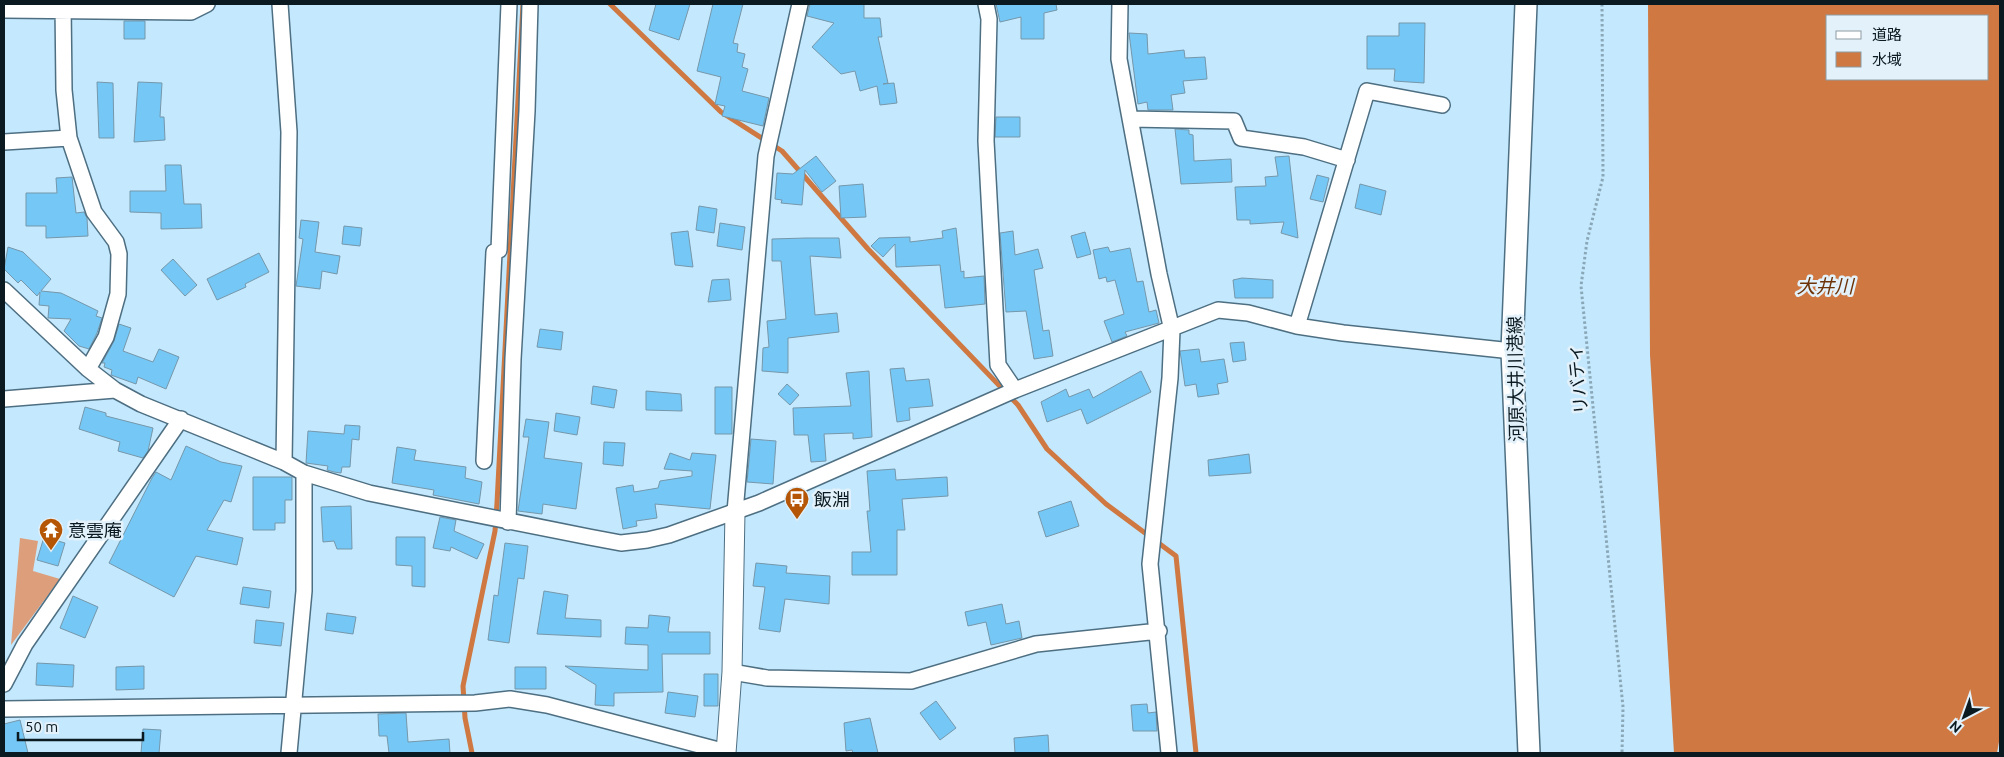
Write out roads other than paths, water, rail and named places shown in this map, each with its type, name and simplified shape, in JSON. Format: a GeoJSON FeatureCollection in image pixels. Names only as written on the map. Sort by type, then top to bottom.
{"type":"FeatureCollection","features":[{"type":"Feature","properties":{"kind":"main road","name":"河原大井川港線"},"geometry":{"type":"LineString","coordinates":[[1526,4],[1512,351],[1529,753]]}},
{"type":"Feature","properties":{"kind":"street"},"geometry":{"type":"LineString","coordinates":[[4,10],[63,7],[191,12],[207,4]]}},
{"type":"Feature","properties":{"kind":"street"},"geometry":{"type":"LineString","coordinates":[[280,4],[289,132],[284,462]]}},
{"type":"Feature","properties":{"kind":"street"},"geometry":{"type":"LineString","coordinates":[[484,462],[494,252],[499,250],[510,4]]}},
{"type":"Feature","properties":{"kind":"street"},"geometry":{"type":"LineString","coordinates":[[507,522],[513,359],[527,111],[530,4]]}},
{"type":"Feature","properties":{"kind":"street"},"geometry":{"type":"LineString","coordinates":[[4,709],[475,704],[510,699],[546,705],[726,752],[732,672],[735,512],[766,154],[800,4]]}},
{"type":"Feature","properties":{"kind":"street"},"geometry":{"type":"LineString","coordinates":[[986,4],[989,19],[986,141],[998,365],[1014,391]]}},
{"type":"Feature","properties":{"kind":"street"},"geometry":{"type":"LineString","coordinates":[[1120,4],[1119,59],[1159,274],[1172,330],[1170,378],[1151,556],[1169,753]]}},
{"type":"Feature","properties":{"kind":"street"},"geometry":{"type":"LineString","coordinates":[[63,7],[64,90],[69,138],[94,212],[116,242],[119,254],[118,294],[106,337],[88,369]]}},
{"type":"Feature","properties":{"kind":"street"},"geometry":{"type":"LineString","coordinates":[[1297,326],[1367,91],[1442,105]]}},
{"type":"Feature","properties":{"kind":"street"},"geometry":{"type":"LineString","coordinates":[[1131,119],[1234,121],[1241,138],[1304,147],[1346,160]]}},
{"type":"Feature","properties":{"kind":"street"},"geometry":{"type":"LineString","coordinates":[[4,142],[69,138]]}},
{"type":"Feature","properties":{"kind":"street"},"geometry":{"type":"LineString","coordinates":[[4,290],[88,369],[115,390],[141,404],[284,462],[304,473],[369,493],[483,518],[621,542],[669,535],[735,512],[997,398],[1172,330],[1218,310],[1248,313],[1297,326],[1512,351]]}},
{"type":"Feature","properties":{"kind":"street"},"geometry":{"type":"LineString","coordinates":[[4,399],[115,390]]}},
{"type":"Feature","properties":{"kind":"street"},"geometry":{"type":"LineString","coordinates":[[4,684],[25,644],[181,419]]}},
{"type":"Feature","properties":{"kind":"street"},"geometry":{"type":"LineString","coordinates":[[289,753],[304,591],[304,473]]}},
{"type":"Feature","properties":{"kind":"street"},"geometry":{"type":"LineString","coordinates":[[732,672],[766,678],[911,681],[1036,644],[1159,631]]}},
{"type":"Feature","properties":{"kind":"water","name":"大井川"},"geometry":{"type":"Polygon","coordinates":[[[1648,4],[2000,4],[2000,736],[1997,753],[1674,753],[1650,355],[1648,4]]]}},
{"type":"Feature","properties":{"kind":"waterway"},"geometry":{"type":"LineString","coordinates":[[472,753],[465,718],[463,686],[495,531],[523,4]]}},
{"type":"Feature","properties":{"kind":"waterway"},"geometry":{"type":"LineString","coordinates":[[610,4],[721,112],[782,151],[868,249],[1018,405],[1047,449],[1106,504],[1176,556],[1196,753]]}},
{"type":"Feature","properties":{"kind":"place","name":"飯淵"},"geometry":{"type":"Point","coordinates":[797,520]}},
{"type":"Feature","properties":{"kind":"place","name":"意雲庵"},"geometry":{"type":"Point","coordinates":[51,551]}}]}
